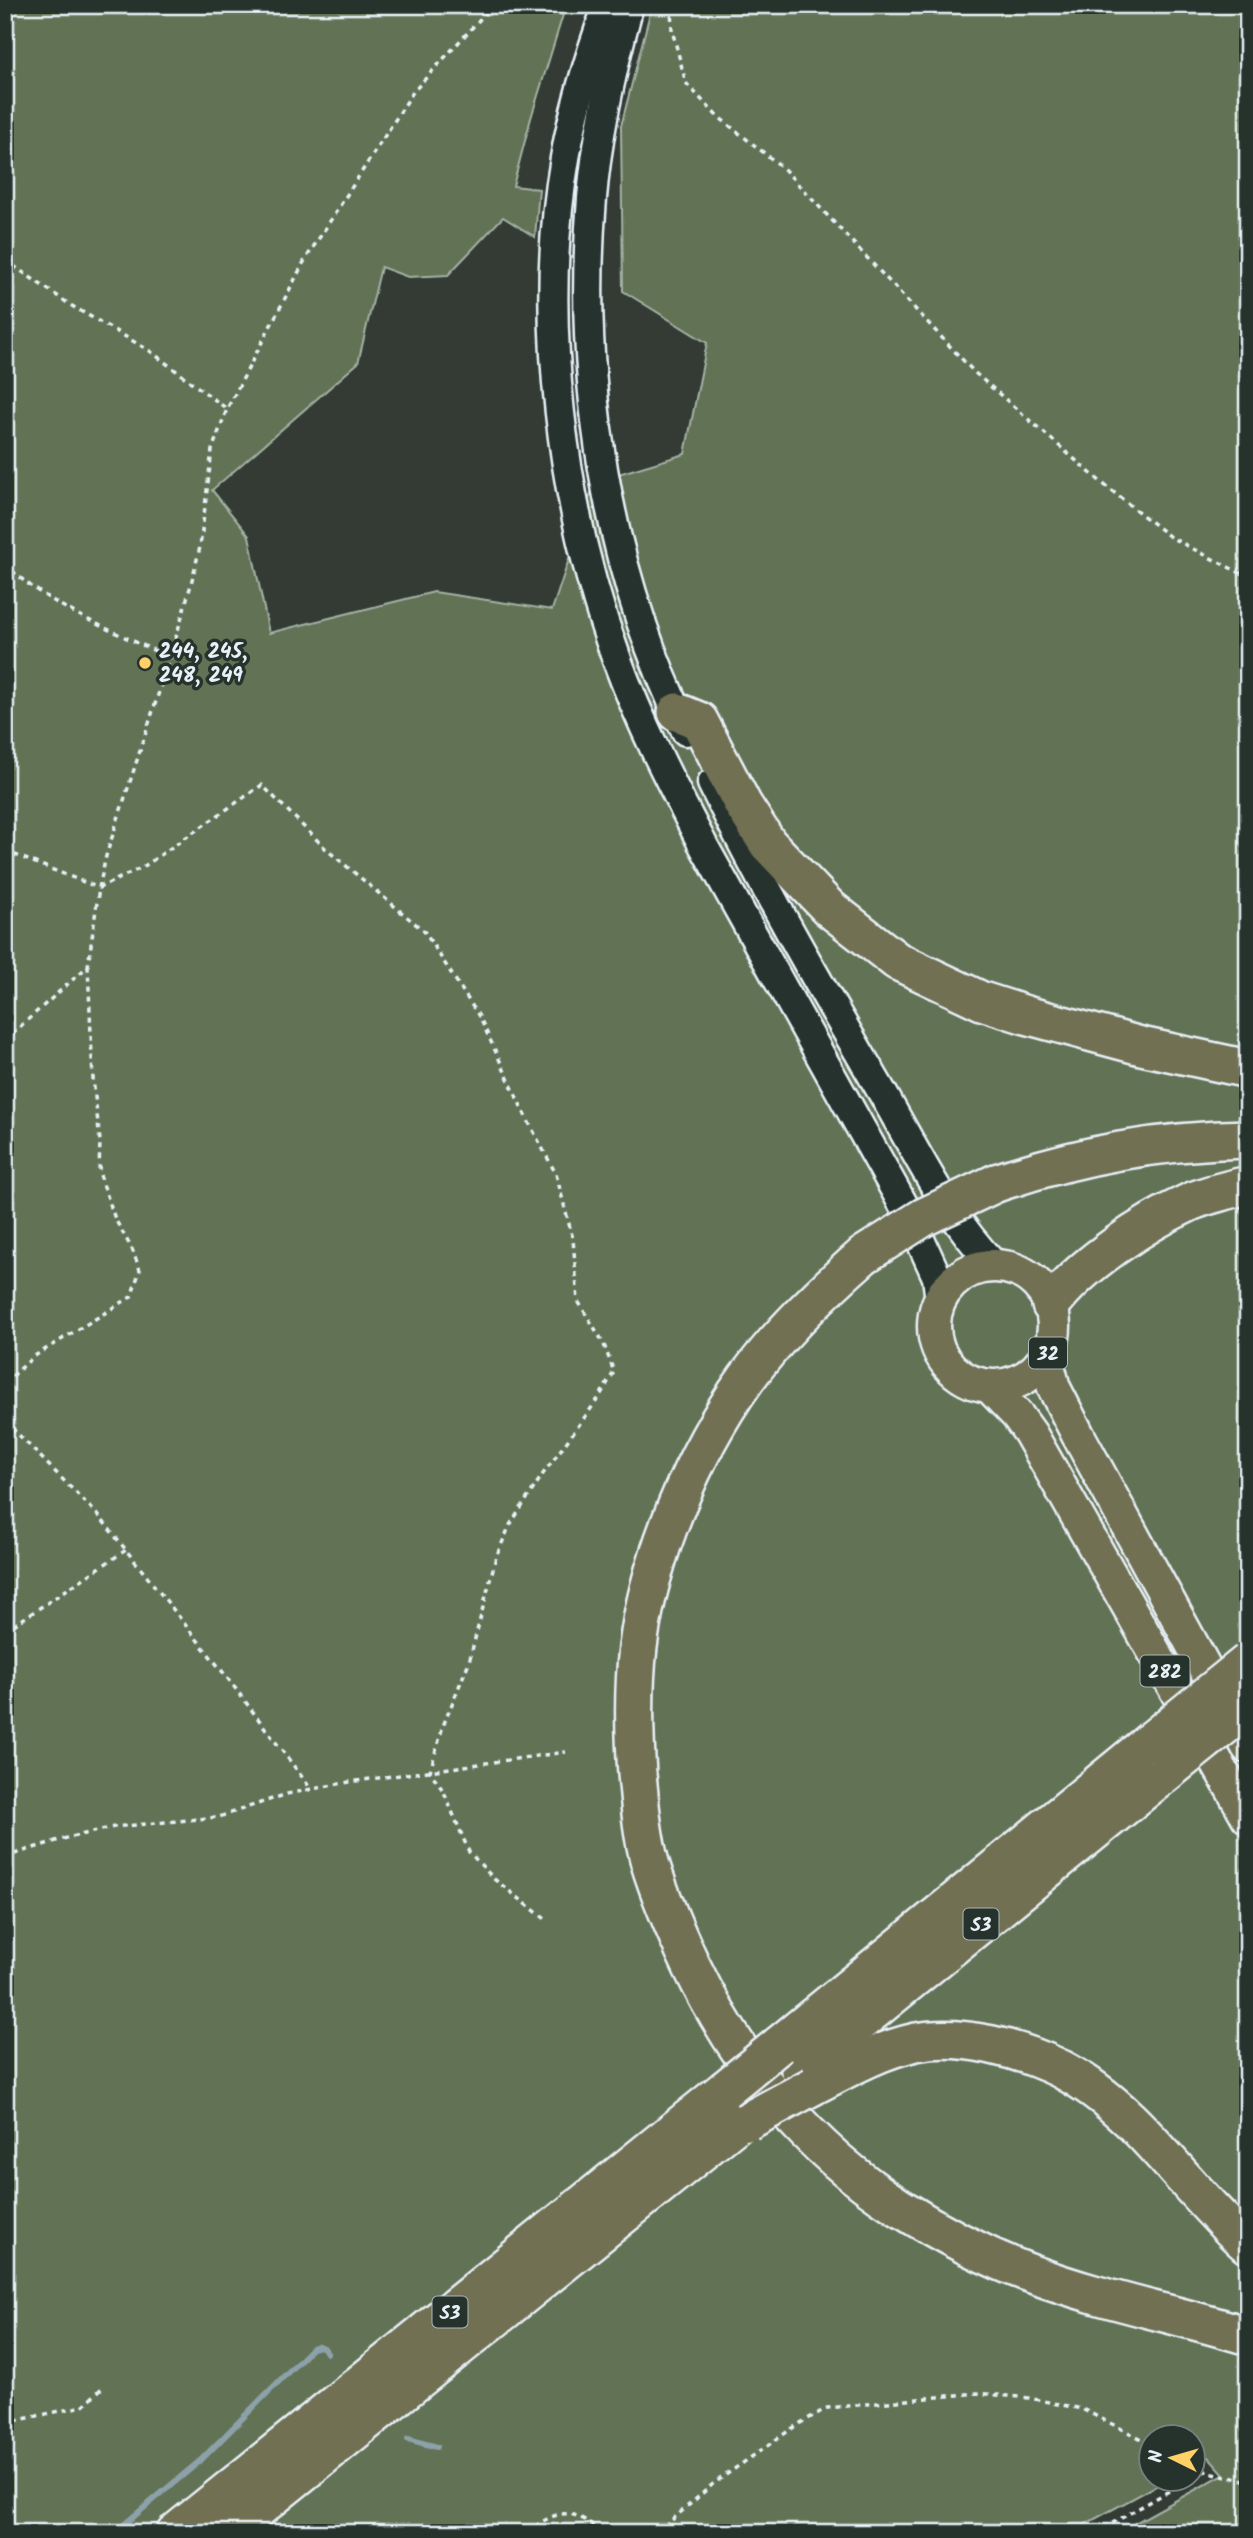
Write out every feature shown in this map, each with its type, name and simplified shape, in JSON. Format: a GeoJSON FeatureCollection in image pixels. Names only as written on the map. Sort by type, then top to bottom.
{"type":"FeatureCollection","features":[{"type":"Feature","properties":{"kind":"highway"},"geometry":{"type":"LineString","coordinates":[[677,712],[699,721],[727,776],[768,844],[829,908],[897,961],[982,1001],[1026,1015],[1141,1046],[1248,1069]]}},
{"type":"Feature","properties":{"kind":"highway"},"geometry":{"type":"LineString","coordinates":[[1248,1139],[1164,1143],[1065,1161],[996,1183],[924,1217],[864,1255],[798,1317],[746,1378],[711,1435],[683,1491],[656,1563],[638,1645],[634,1693],[640,1815],[649,1861],[670,1921],[710,2006],[733,2044],[803,2129],[842,2165],[898,2206],[960,2241],[1030,2273],[1248,2336]]}},
{"type":"Feature","properties":{"kind":"highway"},"geometry":{"type":"LineString","coordinates":[[1051,1305],[1080,1272],[1139,1232],[1189,1203],[1248,1185]]}},
{"type":"Feature","properties":{"kind":"highway","name":"S3"},"geometry":{"type":"LineString","coordinates":[[797,2067],[1148,1743],[1248,1662]]}},
{"type":"Feature","properties":{"kind":"highway","name":"S3"},"geometry":{"type":"LineString","coordinates":[[175,2533],[737,2114],[1248,1707]]}},
{"type":"Feature","properties":{"kind":"highway"},"geometry":{"type":"LineString","coordinates":[[737,2114],[797,2067],[876,2054],[918,2042],[940,2040],[977,2043],[1036,2059],[1076,2078],[1113,2105],[1248,2245]]}},
{"type":"Feature","properties":{"kind":"highway","name":"S3"},"geometry":{"type":"LineString","coordinates":[[228,2533],[737,2114]]}},
{"type":"Feature","properties":{"kind":"main road"},"geometry":{"type":"LineString","coordinates":[[608,5],[580,95],[565,159],[554,287],[562,432],[583,545],[618,661],[671,783],[708,855],[908,1213],[937,1277],[940,1300],[934,1328],[942,1356],[962,1377],[989,1386]]}},
{"type":"Feature","properties":{"kind":"main road"},"geometry":{"type":"LineString","coordinates":[[629,5],[603,118],[592,197],[588,286],[596,426],[619,542],[651,651],[677,712],[746,851],[838,1016],[963,1228],[995,1266]]}},
{"type":"Feature","properties":{"kind":"main road"},"geometry":{"type":"LineString","coordinates":[[940,1300],[957,1279],[969,1272],[995,1266],[1013,1269],[1029,1277],[1042,1289],[1051,1305]]}},
{"type":"Feature","properties":{"kind":"main road","name":"32"},"geometry":{"type":"LineString","coordinates":[[989,1386],[1002,1386],[1027,1377],[1046,1358],[1053,1341],[1055,1323],[1051,1305]]}},
{"type":"Feature","properties":{"kind":"main road","name":"32"},"geometry":{"type":"LineString","coordinates":[[1046,1358],[1054,1388],[1097,1472],[1248,1747]]}},
{"type":"Feature","properties":{"kind":"main road","name":"282"},"geometry":{"type":"LineString","coordinates":[[989,1386],[1030,1433],[1248,1817]]}},
{"type":"Feature","properties":{"kind":"path"},"geometry":{"type":"LineString","coordinates":[[5,1383],[33,1357],[131,1297],[140,1270],[115,1219],[99,1172],[100,1141],[93,1079],[88,966],[106,856],[170,658],[201,547],[212,450],[227,409],[304,260],[413,92],[493,5]]}},
{"type":"Feature","properties":{"kind":"path"},"geometry":{"type":"LineString","coordinates":[[671,5],[673,30],[685,83],[716,115],[782,167],[975,373],[1102,483],[1170,537],[1248,577]]}},
{"type":"Feature","properties":{"kind":"path"},"geometry":{"type":"LineString","coordinates":[[5,260],[72,306],[150,351],[227,409]]}},
{"type":"Feature","properties":{"kind":"path"},"geometry":{"type":"LineString","coordinates":[[5,564],[23,582],[79,614],[170,658]]}},
{"type":"Feature","properties":{"kind":"path"},"geometry":{"type":"LineString","coordinates":[[5,851],[99,888],[143,867],[262,785],[326,849],[424,931],[480,1018],[556,1174],[573,1239],[578,1301],[603,1342],[614,1372],[510,1525],[496,1558],[469,1662],[443,1726],[430,1770],[444,1792],[469,1852],[494,1879],[548,1922]]}},
{"type":"Feature","properties":{"kind":"path"},"geometry":{"type":"LineString","coordinates":[[5,1040],[88,966]]}},
{"type":"Feature","properties":{"kind":"path"},"geometry":{"type":"LineString","coordinates":[[5,1422],[99,1516],[312,1789]]}},
{"type":"Feature","properties":{"kind":"path"},"geometry":{"type":"LineString","coordinates":[[5,1631],[126,1550]]}},
{"type":"Feature","properties":{"kind":"path"},"geometry":{"type":"LineString","coordinates":[[5,1857],[59,1840],[114,1828],[219,1817],[286,1794],[312,1789],[566,1752]]}},
{"type":"Feature","properties":{"kind":"path"},"geometry":{"type":"LineString","coordinates":[[5,2423],[83,2406],[104,2386]]}},
{"type":"Feature","properties":{"kind":"path"},"geometry":{"type":"LineString","coordinates":[[657,2533],[713,2484],[797,2424],[827,2408],[977,2393],[1003,2395],[1082,2409],[1138,2437]]}},
{"type":"Feature","properties":{"kind":"path"},"geometry":{"type":"LineString","coordinates":[[1208,2472],[1248,2481]]}},
{"type":"Feature","properties":{"kind":"path"},"geometry":{"type":"LineString","coordinates":[[1095,2533],[1168,2492]]}},
{"type":"Feature","properties":{"kind":"path"},"geometry":{"type":"LineString","coordinates":[[527,2533],[548,2517],[573,2513],[587,2520],[602,2533]]}},
{"type":"Feature","properties":{"kind":"green space"},"geometry":{"type":"Polygon","coordinates":[[[5,5],[566,5],[513,186],[539,189],[535,237],[503,217],[448,275],[408,277],[381,267],[358,363],[212,490],[249,536],[269,633],[434,592],[552,610],[595,481],[685,454],[707,343],[623,291],[621,126],[652,5],[1248,5],[1248,2533],[1117,2533],[1191,2492],[1208,2492],[1208,2483],[1224,2474],[1208,2458],[1208,2422],[1138,2422],[1138,2492],[1145,2492],[1069,2533],[5,2533],[5,5]]]}},
{"type":"Feature","properties":{"kind":"waterway"},"geometry":{"type":"LineString","coordinates":[[114,2533],[201,2460],[312,2348],[319,2346],[327,2353]]}},
{"type":"Feature","properties":{"kind":"waterway"},"geometry":{"type":"LineString","coordinates":[[408,2439],[437,2447]]}},
{"type":"Feature","properties":{"kind":"place","name":"244, 245, 248, 249"},"geometry":{"type":"Point","coordinates":[145,663]}}]}
